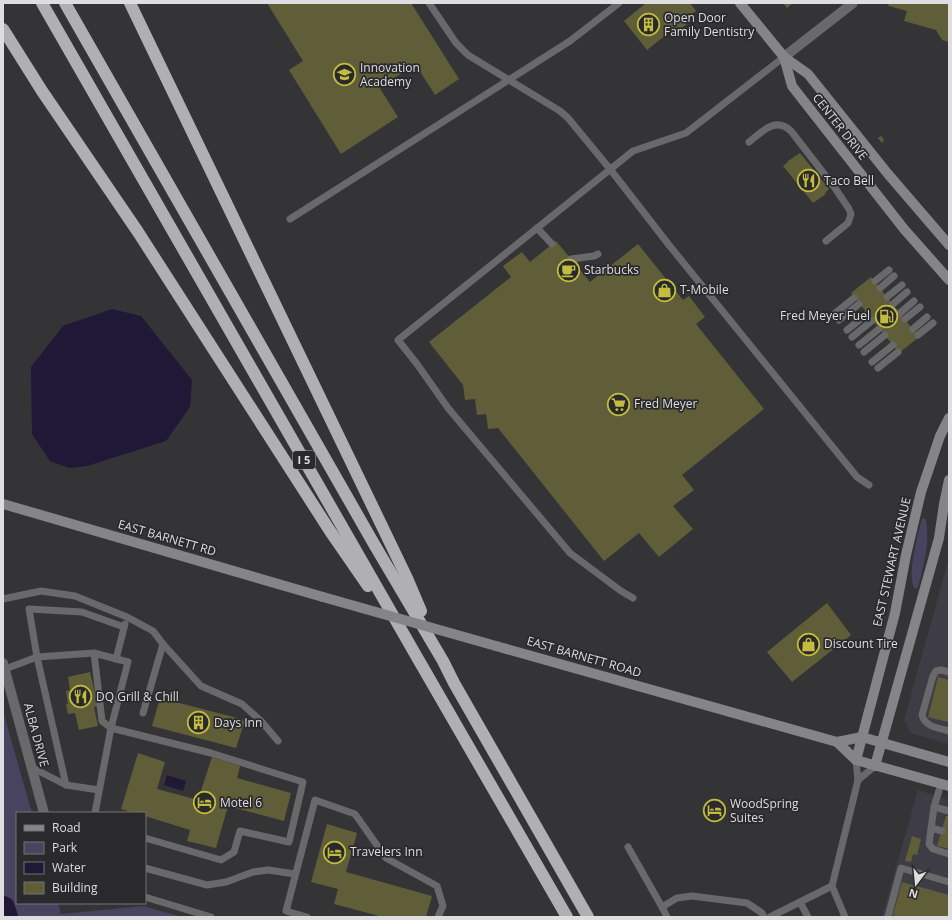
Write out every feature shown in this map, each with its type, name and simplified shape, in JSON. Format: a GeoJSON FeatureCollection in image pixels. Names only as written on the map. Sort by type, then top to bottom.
{"type":"FeatureCollection","features":[{"type":"Feature","properties":{"kind":"highway","name":"I 5"},"geometry":{"type":"LineString","coordinates":[[42,3],[567,917]]}},
{"type":"Feature","properties":{"kind":"highway","name":"I 5"},"geometry":{"type":"LineString","coordinates":[[65,3],[374,544],[443,661],[454,683],[588,917]]}},
{"type":"Feature","properties":{"kind":"highway"},"geometry":{"type":"LineString","coordinates":[[130,3],[407,578],[443,661]]}},
{"type":"Feature","properties":{"kind":"highway"},"geometry":{"type":"LineString","coordinates":[[3,29],[42,91],[142,238],[330,531],[414,652]]}},
{"type":"Feature","properties":{"kind":"main road","name":"CENTER DRIVE"},"geometry":{"type":"LineString","coordinates":[[740,3],[784,57],[808,74],[888,174],[949,246]]}},
{"type":"Feature","properties":{"kind":"main road","name":"CENTER DRIVE"},"geometry":{"type":"LineString","coordinates":[[784,57],[792,86],[904,229],[949,280]]}},
{"type":"Feature","properties":{"kind":"main road","name":"EAST STEWART AVENUE"},"geometry":{"type":"LineString","coordinates":[[856,760],[895,613],[906,555],[921,492],[940,436],[949,418]]}},
{"type":"Feature","properties":{"kind":"main road"},"geometry":{"type":"LineString","coordinates":[[875,766],[939,538],[949,480]]}},
{"type":"Feature","properties":{"kind":"main road","name":"EAST BARNETT RD"},"geometry":{"type":"LineString","coordinates":[[3,504],[323,597]]}},
{"type":"Feature","properties":{"kind":"main road","name":"EAST BARNETT ROAD"},"geometry":{"type":"LineString","coordinates":[[323,597],[837,742],[862,737],[949,762]]}},
{"type":"Feature","properties":{"kind":"main road","name":"EAST BARNETT ROAD"},"geometry":{"type":"LineString","coordinates":[[837,742],[856,760],[945,785]]}},
{"type":"Feature","properties":{"kind":"street"},"geometry":{"type":"LineString","coordinates":[[784,57],[853,3]]}},
{"type":"Feature","properties":{"kind":"street","name":"ALBA DRIVE"},"geometry":{"type":"LineString","coordinates":[[4,666],[44,812]]}},
{"type":"Feature","properties":{"kind":"lane"},"geometry":{"type":"LineString","coordinates":[[429,3],[456,43],[468,55],[560,111],[568,118],[856,477],[869,485]]}},
{"type":"Feature","properties":{"kind":"lane"},"geometry":{"type":"LineString","coordinates":[[290,219],[570,41],[619,3]]}},
{"type":"Feature","properties":{"kind":"lane"},"geometry":{"type":"LineString","coordinates":[[633,598],[621,591],[570,553],[448,408],[398,340],[610,169],[639,148],[686,133],[784,57]]}},
{"type":"Feature","properties":{"kind":"lane"},"geometry":{"type":"LineString","coordinates":[[749,142],[774,125],[783,126],[791,131],[835,188],[849,209],[850,219],[848,224],[826,241]]}},
{"type":"Feature","properties":{"kind":"lane"},"geometry":{"type":"LineString","coordinates":[[537,228],[552,244]]}},
{"type":"Feature","properties":{"kind":"lane"},"geometry":{"type":"LineString","coordinates":[[571,259],[594,256],[598,254]]}},
{"type":"Feature","properties":{"kind":"lane"},"geometry":{"type":"LineString","coordinates":[[875,282],[889,270]]}},
{"type":"Feature","properties":{"kind":"lane"},"geometry":{"type":"LineString","coordinates":[[880,288],[894,276]]}},
{"type":"Feature","properties":{"kind":"lane"},"geometry":{"type":"LineString","coordinates":[[887,297],[902,286]]}},
{"type":"Feature","properties":{"kind":"lane"},"geometry":{"type":"LineString","coordinates":[[892,304],[907,292]]}},
{"type":"Feature","properties":{"kind":"lane"},"geometry":{"type":"LineString","coordinates":[[834,314],[854,298]]}},
{"type":"Feature","properties":{"kind":"lane"},"geometry":{"type":"LineString","coordinates":[[900,313],[914,301]]}},
{"type":"Feature","properties":{"kind":"lane"},"geometry":{"type":"LineString","coordinates":[[839,320],[860,304]]}},
{"type":"Feature","properties":{"kind":"lane"},"geometry":{"type":"LineString","coordinates":[[905,319],[920,307]]}},
{"type":"Feature","properties":{"kind":"lane"},"geometry":{"type":"LineString","coordinates":[[847,330],[867,314]]}},
{"type":"Feature","properties":{"kind":"lane"},"geometry":{"type":"LineString","coordinates":[[913,329],[928,317]]}},
{"type":"Feature","properties":{"kind":"lane"},"geometry":{"type":"LineString","coordinates":[[852,337],[872,320]]}},
{"type":"Feature","properties":{"kind":"lane"},"geometry":{"type":"LineString","coordinates":[[918,335],[933,323]]}},
{"type":"Feature","properties":{"kind":"lane"},"geometry":{"type":"LineString","coordinates":[[859,345],[880,329]]}},
{"type":"Feature","properties":{"kind":"lane"},"geometry":{"type":"LineString","coordinates":[[864,352],[885,335]]}},
{"type":"Feature","properties":{"kind":"lane"},"geometry":{"type":"LineString","coordinates":[[872,362],[893,345]]}},
{"type":"Feature","properties":{"kind":"lane"},"geometry":{"type":"LineString","coordinates":[[878,368],[898,352]]}},
{"type":"Feature","properties":{"kind":"lane"},"geometry":{"type":"LineString","coordinates":[[3,599],[41,591],[75,596],[127,617],[153,632],[200,686],[242,704],[262,722],[278,741]]}},
{"type":"Feature","properties":{"kind":"lane"},"geometry":{"type":"LineString","coordinates":[[66,785],[37,657],[29,609],[82,612],[124,627]]}},
{"type":"Feature","properties":{"kind":"lane"},"geometry":{"type":"LineString","coordinates":[[116,659],[127,617]]}},
{"type":"Feature","properties":{"kind":"lane"},"geometry":{"type":"LineString","coordinates":[[143,713],[163,644]]}},
{"type":"Feature","properties":{"kind":"lane"},"geometry":{"type":"LineString","coordinates":[[94,653],[102,721],[111,728],[211,753],[303,782],[289,842],[240,831],[234,852],[221,860],[146,838]]}},
{"type":"Feature","properties":{"kind":"lane"},"geometry":{"type":"LineString","coordinates":[[4,666],[37,657],[94,653],[128,662],[111,728],[95,812]]}},
{"type":"Feature","properties":{"kind":"lane"},"geometry":{"type":"LineString","coordinates":[[949,672],[941,670],[936,671],[933,676],[922,715],[923,721],[928,725],[949,731]]}},
{"type":"Feature","properties":{"kind":"lane"},"geometry":{"type":"LineString","coordinates":[[845,917],[832,886],[858,780],[856,760]]}},
{"type":"Feature","properties":{"kind":"lane"},"geometry":{"type":"LineString","coordinates":[[858,780],[875,766]]}},
{"type":"Feature","properties":{"kind":"lane"},"geometry":{"type":"LineString","coordinates":[[31,767],[66,785],[99,790]]}},
{"type":"Feature","properties":{"kind":"lane"},"geometry":{"type":"LineString","coordinates":[[945,785],[934,807],[929,844],[933,849],[949,854]]}},
{"type":"Feature","properties":{"kind":"lane"},"geometry":{"type":"LineString","coordinates":[[307,917],[286,911],[315,800],[355,814],[386,858],[438,886],[443,906],[438,917]]}},
{"type":"Feature","properties":{"kind":"lane"},"geometry":{"type":"LineString","coordinates":[[934,807],[949,812]]}},
{"type":"Feature","properties":{"kind":"lane"},"geometry":{"type":"LineString","coordinates":[[931,828],[942,831]]}},
{"type":"Feature","properties":{"kind":"lane"},"geometry":{"type":"LineString","coordinates":[[628,847],[667,917]]}},
{"type":"Feature","properties":{"kind":"lane"},"geometry":{"type":"LineString","coordinates":[[146,868],[207,885],[226,882],[253,872],[268,870],[295,874]]}},
{"type":"Feature","properties":{"kind":"lane"},"geometry":{"type":"LineString","coordinates":[[888,917],[901,868],[949,882]]}},
{"type":"Feature","properties":{"kind":"lane"},"geometry":{"type":"LineString","coordinates":[[770,917],[832,886]]}},
{"type":"Feature","properties":{"kind":"lane"},"geometry":{"type":"LineString","coordinates":[[662,907],[677,898],[692,896],[747,903],[762,913],[764,917]]}},
{"type":"Feature","properties":{"kind":"lane"},"geometry":{"type":"LineString","coordinates":[[146,897],[211,917]]}},
{"type":"Feature","properties":{"kind":"lane"},"geometry":{"type":"LineString","coordinates":[[800,902],[808,917]]}},
{"type":"Feature","properties":{"kind":"shaded area"},"geometry":{"type":"Polygon","coordinates":[[[949,558],[949,744],[911,733],[904,720],[949,558]]]}},
{"type":"Feature","properties":{"kind":"shaded area"},"geometry":{"type":"Polygon","coordinates":[[[918,790],[949,800],[949,917],[882,917],[918,790]]]}},
{"type":"Feature","properties":{"kind":"green space"},"geometry":{"type":"Polygon","coordinates":[[[924,518],[926,520],[927,529],[927,546],[918,587],[915,589],[913,583],[912,566],[922,519],[924,518]]]}},
{"type":"Feature","properties":{"kind":"green space"},"geometry":{"type":"Polygon","coordinates":[[[3,711],[32,812],[16,812],[16,904],[58,904],[61,914],[143,906],[182,917],[3,917],[3,711]]]}},
{"type":"Feature","properties":{"kind":"water"},"geometry":{"type":"Polygon","coordinates":[[[112,309],[141,316],[192,380],[190,407],[166,441],[87,466],[69,468],[50,461],[32,434],[31,367],[63,326],[112,309]]]}},
{"type":"Feature","properties":{"kind":"water"},"geometry":{"type":"Polygon","coordinates":[[[167,775],[186,781],[183,791],[164,785],[167,775]]]}},
{"type":"Feature","properties":{"kind":"building","name":"Innovation Academy"},"geometry":{"type":"Polygon","coordinates":[[[267,3],[411,3],[459,79],[435,95],[416,65],[379,87],[398,117],[341,154],[289,70],[303,61],[267,3]]]}},
{"type":"Feature","properties":{"kind":"building","name":"Open Door Family Dentistry"},"geometry":{"type":"Polygon","coordinates":[[[646,3],[690,3],[696,11],[684,20],[687,24],[675,33],[672,30],[647,50],[624,21],[646,3]]]}},
{"type":"Feature","properties":{"kind":"building"},"geometry":{"type":"Polygon","coordinates":[[[783,3],[793,3],[787,8],[783,3]]]}},
{"type":"Feature","properties":{"kind":"building"},"geometry":{"type":"Polygon","coordinates":[[[887,3],[949,3],[949,42],[942,40],[936,30],[904,21],[907,11],[889,6],[887,3]]]}},
{"type":"Feature","properties":{"kind":"building"},"geometry":{"type":"Polygon","coordinates":[[[881,136],[884,140],[882,143],[878,138],[881,136]]]}},
{"type":"Feature","properties":{"kind":"building","name":"Taco Bell"},"geometry":{"type":"Polygon","coordinates":[[[800,153],[829,189],[825,193],[826,194],[813,203],[783,166],[800,153]]]}},
{"type":"Feature","properties":{"kind":"building","name":"Fred Meyer"},"geometry":{"type":"Polygon","coordinates":[[[556,241],[590,282],[638,244],[683,300],[689,296],[705,317],[696,324],[764,409],[682,475],[694,490],[673,506],[693,529],[659,557],[639,533],[604,561],[498,428],[488,429],[486,414],[477,415],[475,399],[465,400],[463,385],[429,342],[511,277],[503,266],[522,252],[530,262],[556,241]]]}},
{"type":"Feature","properties":{"kind":"building","name":"Fred Meyer Fuel"},"geometry":{"type":"Polygon","coordinates":[[[871,277],[919,337],[899,353],[851,293],[871,277]]]}},
{"type":"Feature","properties":{"kind":"building","name":"Discount Tire"},"geometry":{"type":"Polygon","coordinates":[[[827,603],[851,635],[792,682],[767,652],[827,603]]]}},
{"type":"Feature","properties":{"kind":"building","name":"DQ Grill & Chill"},"geometry":{"type":"Polygon","coordinates":[[[90,672],[98,706],[94,707],[98,726],[79,730],[75,713],[68,714],[66,691],[70,690],[68,677],[90,672]]]}},
{"type":"Feature","properties":{"kind":"building"},"geometry":{"type":"Polygon","coordinates":[[[938,677],[949,680],[948,722],[928,717],[938,677]]]}},
{"type":"Feature","properties":{"kind":"building","name":"Days Inn"},"geometry":{"type":"Polygon","coordinates":[[[160,698],[245,720],[236,748],[152,726],[160,698]]]}},
{"type":"Feature","properties":{"kind":"building","name":"Motel 6"},"geometry":{"type":"Polygon","coordinates":[[[138,753],[165,762],[157,789],[198,800],[212,757],[240,766],[237,778],[291,793],[284,821],[228,806],[216,848],[187,841],[190,830],[146,816],[146,812],[131,812],[121,809],[138,753]]]}},
{"type":"Feature","properties":{"kind":"building"},"geometry":{"type":"Polygon","coordinates":[[[946,816],[949,816],[949,849],[937,846],[946,816]]]}},
{"type":"Feature","properties":{"kind":"building","name":"Travelers Inn"},"geometry":{"type":"Polygon","coordinates":[[[327,824],[357,833],[346,872],[432,896],[426,917],[383,917],[334,904],[338,889],[311,882],[327,824]]]}},
{"type":"Feature","properties":{"kind":"building"},"geometry":{"type":"Polygon","coordinates":[[[912,836],[921,839],[917,855],[913,854],[911,862],[905,861],[912,836]]]}},
{"type":"Feature","properties":{"kind":"building"},"geometry":{"type":"Polygon","coordinates":[[[902,882],[949,895],[949,917],[899,917],[893,915],[902,882]]]}},
{"type":"Feature","properties":{"kind":"waterway"},"geometry":{"type":"LineString","coordinates":[[3,908],[6,917]]}},
{"type":"Feature","properties":{"kind":"place","name":"Open Door Family Dentistry"},"geometry":{"type":"Point","coordinates":[648,25]}},
{"type":"Feature","properties":{"kind":"place","name":"Innovation Academy"},"geometry":{"type":"Point","coordinates":[345,75]}},
{"type":"Feature","properties":{"kind":"place","name":"Taco Bell"},"geometry":{"type":"Point","coordinates":[809,181]}},
{"type":"Feature","properties":{"kind":"place","name":"Starbucks"},"geometry":{"type":"Point","coordinates":[569,270]}},
{"type":"Feature","properties":{"kind":"place","name":"T-Mobile"},"geometry":{"type":"Point","coordinates":[664,290]}},
{"type":"Feature","properties":{"kind":"place","name":"Fred Meyer Fuel"},"geometry":{"type":"Point","coordinates":[886,316]}},
{"type":"Feature","properties":{"kind":"place","name":"Fred Meyer"},"geometry":{"type":"Point","coordinates":[618,404]}},
{"type":"Feature","properties":{"kind":"place","name":"Discount Tire"},"geometry":{"type":"Point","coordinates":[809,644]}},
{"type":"Feature","properties":{"kind":"place","name":"DQ Grill & Chill"},"geometry":{"type":"Point","coordinates":[81,697]}},
{"type":"Feature","properties":{"kind":"place","name":"Days Inn"},"geometry":{"type":"Point","coordinates":[198,723]}},
{"type":"Feature","properties":{"kind":"place","name":"Motel 6"},"geometry":{"type":"Point","coordinates":[205,803]}},
{"type":"Feature","properties":{"kind":"place","name":"WoodSpring Suites"},"geometry":{"type":"Point","coordinates":[714,811]}},
{"type":"Feature","properties":{"kind":"place","name":"Travelers Inn"},"geometry":{"type":"Point","coordinates":[335,852]}}]}
